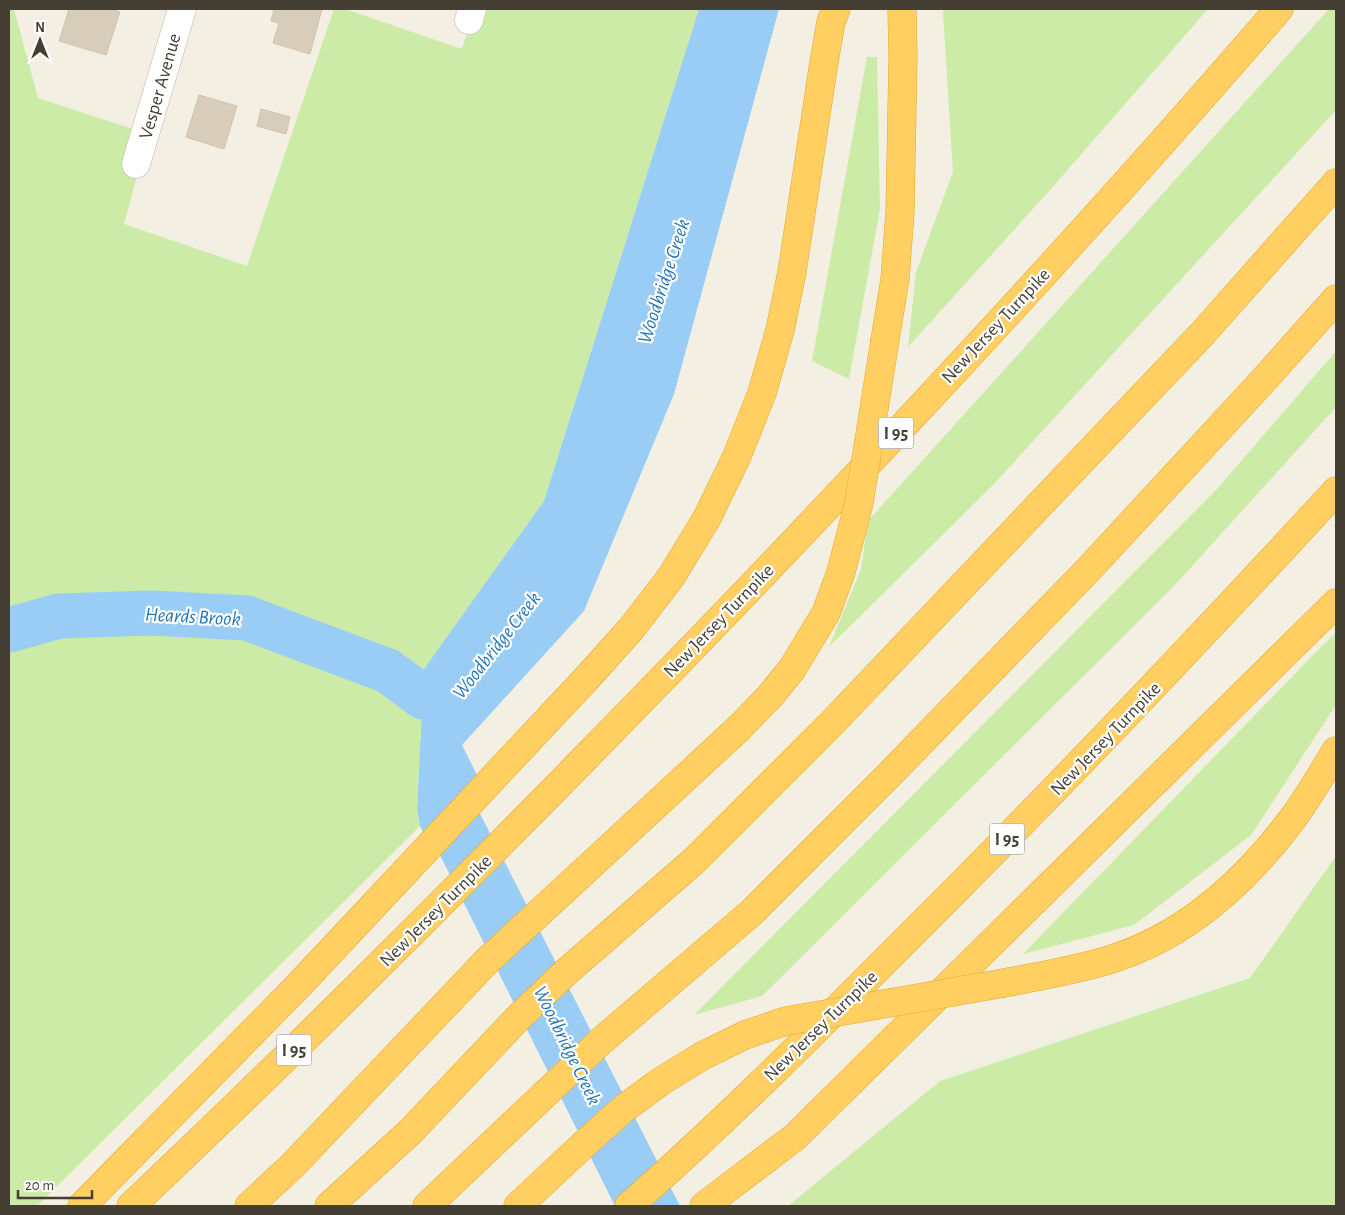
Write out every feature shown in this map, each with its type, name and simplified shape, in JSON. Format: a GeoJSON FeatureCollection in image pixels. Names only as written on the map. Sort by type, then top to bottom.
{"type":"FeatureCollection","features":[{"type":"Feature","properties":{"kind":"highway"},"geometry":{"type":"LineString","coordinates":[[82,1206],[286,999],[432,844],[631,629],[671,577],[707,518],[737,456],[762,393],[780,330],[792,272],[824,62],[831,22],[836,9]]}},
{"type":"Feature","properties":{"kind":"highway"},"geometry":{"type":"LineString","coordinates":[[249,1206],[300,1158],[486,962],[738,729],[770,696],[792,669],[826,613],[842,572],[859,503],[895,279],[900,212],[902,9]]}},
{"type":"Feature","properties":{"kind":"highway","name":"New Jersey Turnpike"},"geometry":{"type":"LineString","coordinates":[[131,1206],[317,1028],[718,622],[1087,225],[1279,9]]}},
{"type":"Feature","properties":{"kind":"highway"},"geometry":{"type":"LineString","coordinates":[[329,1206],[410,1132],[516,1019],[565,973],[694,860],[833,722],[1196,340],[1336,183]]}},
{"type":"Feature","properties":{"kind":"highway"},"geometry":{"type":"LineString","coordinates":[[427,1206],[600,1042],[751,913],[889,775],[1088,570],[1336,299]]}},
{"type":"Feature","properties":{"kind":"highway","name":"New Jersey Turnpike"},"geometry":{"type":"LineString","coordinates":[[629,1206],[817,1029],[983,864],[1178,661],[1336,491]]}},
{"type":"Feature","properties":{"kind":"highway"},"geometry":{"type":"LineString","coordinates":[[704,1206],[795,1137],[1336,603]]}},
{"type":"Feature","properties":{"kind":"highway"},"geometry":{"type":"LineString","coordinates":[[518,1206],[622,1110],[660,1082],[702,1056],[745,1035],[786,1021],[1060,972],[1113,959],[1157,940],[1197,916],[1234,886],[1266,853],[1294,816],[1336,751]]}},
{"type":"Feature","properties":{"kind":"street","name":"Vesper Avenue"},"geometry":{"type":"LineString","coordinates":[[136,164],[182,9]]}},
{"type":"Feature","properties":{"kind":"green space"},"geometry":{"type":"Polygon","coordinates":[[[9,9],[14,9],[38,98],[148,134],[124,224],[247,266],[334,9],[345,9],[462,49],[475,9],[699,9],[544,501],[424,669],[417,810],[420,826],[37,1206],[9,1206],[9,9]]]}},
{"type":"Feature","properties":{"kind":"green space"},"geometry":{"type":"Polygon","coordinates":[[[944,9],[1208,9],[1050,190],[908,347],[916,272],[953,172],[944,9]]]}},
{"type":"Feature","properties":{"kind":"green space"},"geometry":{"type":"Polygon","coordinates":[[[1329,9],[1336,9],[1336,110],[993,485],[829,647],[861,569],[868,521],[1329,9]]]}},
{"type":"Feature","properties":{"kind":"green space"},"geometry":{"type":"Polygon","coordinates":[[[867,57],[877,57],[880,209],[849,379],[812,361],[867,57]]]}},
{"type":"Feature","properties":{"kind":"green space"},"geometry":{"type":"Polygon","coordinates":[[[1336,351],[1336,407],[1174,586],[762,996],[694,1015],[1218,488],[1336,351]]]}},
{"type":"Feature","properties":{"kind":"green space"},"geometry":{"type":"Polygon","coordinates":[[[1336,633],[1336,705],[1251,835],[1134,925],[1023,954],[1317,651],[1336,633]]]}},
{"type":"Feature","properties":{"kind":"green space"},"geometry":{"type":"Polygon","coordinates":[[[1336,856],[1336,1206],[788,1206],[940,1081],[1250,978],[1336,856]]]}},
{"type":"Feature","properties":{"kind":"water","name":"Woodbridge Creek"},"geometry":{"type":"Polygon","coordinates":[[[699,9],[779,9],[674,394],[584,611],[462,745],[481,783],[470,794],[680,1206],[615,1206],[430,835],[426,838],[420,826],[417,810],[424,669],[544,501],[699,9]]]}},
{"type":"Feature","properties":{"kind":"building"},"geometry":{"type":"Polygon","coordinates":[[[69,9],[110,9],[120,12],[106,55],[59,41],[69,9]]]}},
{"type":"Feature","properties":{"kind":"building"},"geometry":{"type":"Polygon","coordinates":[[[274,9],[322,9],[310,54],[273,43],[279,23],[271,21],[274,9]]]}},
{"type":"Feature","properties":{"kind":"building"},"geometry":{"type":"Polygon","coordinates":[[[199,95],[237,106],[224,149],[186,137],[199,95]]]}},
{"type":"Feature","properties":{"kind":"building"},"geometry":{"type":"Polygon","coordinates":[[[261,109],[290,117],[286,134],[257,126],[261,109]]]}},
{"type":"Feature","properties":{"kind":"waterway","name":"Heards Brook"},"geometry":{"type":"LineString","coordinates":[[9,630],[59,616],[151,613],[247,618],[388,671],[423,697],[450,702]]}}]}
